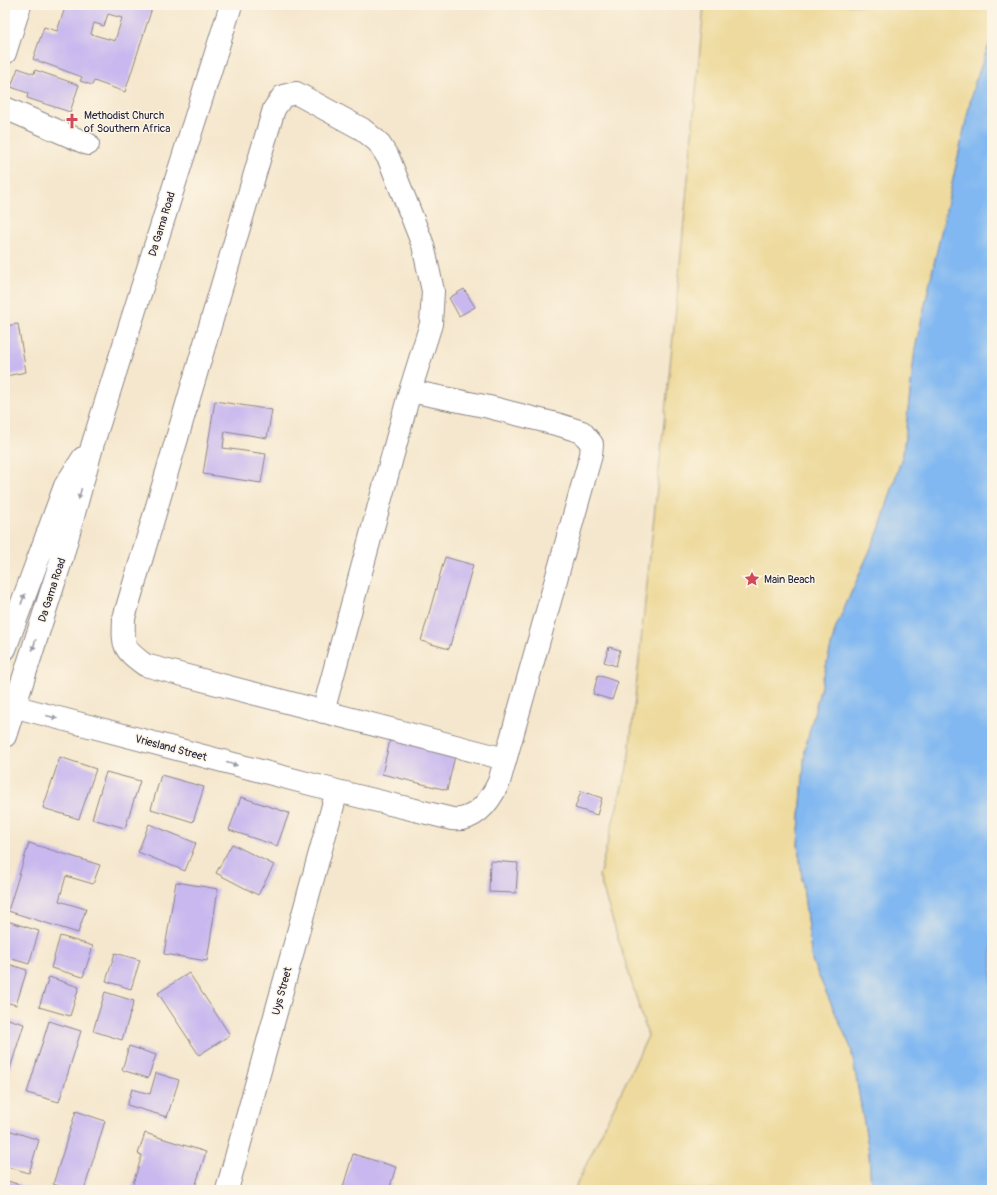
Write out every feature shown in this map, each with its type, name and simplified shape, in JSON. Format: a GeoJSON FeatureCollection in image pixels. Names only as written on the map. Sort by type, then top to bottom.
{"type":"FeatureCollection","features":[{"type":"Feature","properties":{"kind":"street"},"geometry":{"type":"LineString","coordinates":[[5,53],[20,5]]}},
{"type":"Feature","properties":{"kind":"street","name":"Da Gama Road"},"geometry":{"type":"LineString","coordinates":[[5,736],[10,706],[61,561],[93,443],[231,5]]}},
{"type":"Feature","properties":{"kind":"street"},"geometry":{"type":"LineString","coordinates":[[323,712],[410,391],[430,324],[433,291],[423,245],[389,159],[378,142],[362,129],[296,93],[284,96],[274,109],[147,536],[124,618],[123,641],[127,651],[146,665],[323,712],[505,759]]}},
{"type":"Feature","properties":{"kind":"street"},"geometry":{"type":"LineString","coordinates":[[5,108],[88,144]]}},
{"type":"Feature","properties":{"kind":"street","name":"Vriesland Street"},"geometry":{"type":"LineString","coordinates":[[10,706],[337,791],[458,820],[469,817],[483,808],[493,796],[505,759],[591,455],[592,444],[582,432],[560,425],[489,407],[410,391]]}},
{"type":"Feature","properties":{"kind":"street","name":"Da Gama Road"},"geometry":{"type":"LineString","coordinates":[[5,649],[65,486],[93,443]]}},
{"type":"Feature","properties":{"kind":"street","name":"Uys Street"},"geometry":{"type":"LineString","coordinates":[[227,1190],[337,791]]}},
{"type":"Feature","properties":{"kind":"sand","name":"Main Beach"},"geometry":{"type":"Polygon","coordinates":[[[704,5],[992,5],[992,37],[974,85],[915,349],[903,454],[879,530],[836,627],[805,749],[798,845],[812,961],[851,1048],[869,1152],[871,1190],[574,1190],[648,1036],[599,876],[628,764],[676,308],[704,5]]]}},
{"type":"Feature","properties":{"kind":"water"},"geometry":{"type":"Polygon","coordinates":[[[992,37],[992,1190],[871,1190],[869,1152],[851,1048],[812,961],[798,845],[805,749],[836,627],[879,530],[903,454],[915,349],[974,85],[992,37]]]}},
{"type":"Feature","properties":{"kind":"building"},"geometry":{"type":"Polygon","coordinates":[[[66,5],[153,5],[125,92],[94,81],[92,85],[80,81],[82,77],[33,59],[44,27],[57,31],[66,5]],[[108,14],[104,26],[94,23],[91,34],[115,41],[122,18],[108,14]]]}},
{"type":"Feature","properties":{"kind":"building"},"geometry":{"type":"Polygon","coordinates":[[[18,68],[34,74],[35,70],[79,85],[70,112],[27,98],[28,93],[11,87],[18,68]]]}},
{"type":"Feature","properties":{"kind":"building"},"geometry":{"type":"Polygon","coordinates":[[[464,289],[475,307],[459,316],[449,298],[464,289]]]}},
{"type":"Feature","properties":{"kind":"building"},"geometry":{"type":"Polygon","coordinates":[[[18,324],[26,372],[6,376],[5,326],[18,324]]]}},
{"type":"Feature","properties":{"kind":"building"},"geometry":{"type":"Polygon","coordinates":[[[215,401],[272,410],[267,438],[225,431],[223,448],[266,454],[261,483],[203,474],[215,401]]]}},
{"type":"Feature","properties":{"kind":"building"},"geometry":{"type":"Polygon","coordinates":[[[445,557],[473,565],[449,649],[421,641],[445,557]]]}},
{"type":"Feature","properties":{"kind":"building"},"geometry":{"type":"Polygon","coordinates":[[[609,647],[620,650],[616,666],[604,662],[609,647]]]}},
{"type":"Feature","properties":{"kind":"building"},"geometry":{"type":"Polygon","coordinates":[[[598,675],[618,682],[612,700],[593,694],[598,675]]]}},
{"type":"Feature","properties":{"kind":"building"},"geometry":{"type":"Polygon","coordinates":[[[391,736],[456,752],[447,790],[382,774],[391,736]]]}},
{"type":"Feature","properties":{"kind":"building"},"geometry":{"type":"Polygon","coordinates":[[[60,757],[96,769],[79,819],[43,808],[60,757]]]}},
{"type":"Feature","properties":{"kind":"building"},"geometry":{"type":"Polygon","coordinates":[[[106,772],[140,781],[125,828],[92,819],[106,772]]]}},
{"type":"Feature","properties":{"kind":"building"},"geometry":{"type":"Polygon","coordinates":[[[161,775],[204,787],[193,822],[151,809],[161,775]]]}},
{"type":"Feature","properties":{"kind":"building"},"geometry":{"type":"Polygon","coordinates":[[[581,791],[602,798],[597,815],[575,808],[581,791]]]}},
{"type":"Feature","properties":{"kind":"building"},"geometry":{"type":"Polygon","coordinates":[[[241,797],[289,813],[277,846],[229,830],[241,797]]]}},
{"type":"Feature","properties":{"kind":"building"},"geometry":{"type":"Polygon","coordinates":[[[149,824],[196,843],[185,871],[138,852],[149,824]]]}},
{"type":"Feature","properties":{"kind":"building"},"geometry":{"type":"Polygon","coordinates":[[[29,843],[100,865],[93,884],[66,876],[59,901],[86,909],[78,933],[8,911],[29,843]]]}},
{"type":"Feature","properties":{"kind":"building"},"geometry":{"type":"Polygon","coordinates":[[[232,844],[274,865],[258,895],[216,873],[232,844]]]}},
{"type":"Feature","properties":{"kind":"building"},"geometry":{"type":"Polygon","coordinates":[[[490,861],[518,863],[516,893],[489,892],[490,861]]]}},
{"type":"Feature","properties":{"kind":"building"},"geometry":{"type":"Polygon","coordinates":[[[176,882],[218,889],[207,961],[164,954],[176,882]]]}},
{"type":"Feature","properties":{"kind":"building"},"geometry":{"type":"Polygon","coordinates":[[[7,921],[39,931],[29,964],[5,957],[5,927],[7,921]]]}},
{"type":"Feature","properties":{"kind":"building"},"geometry":{"type":"Polygon","coordinates":[[[60,936],[93,946],[83,977],[51,968],[60,936]]]}},
{"type":"Feature","properties":{"kind":"building"},"geometry":{"type":"Polygon","coordinates":[[[115,953],[140,960],[131,989],[106,981],[115,953]]]}},
{"type":"Feature","properties":{"kind":"building"},"geometry":{"type":"Polygon","coordinates":[[[5,963],[27,970],[16,1005],[5,1002],[5,963]]]}},
{"type":"Feature","properties":{"kind":"building"},"geometry":{"type":"Polygon","coordinates":[[[189,973],[230,1035],[199,1055],[158,993],[189,973]]]}},
{"type":"Feature","properties":{"kind":"building"},"geometry":{"type":"Polygon","coordinates":[[[49,977],[79,987],[70,1016],[39,1007],[49,977]]]}},
{"type":"Feature","properties":{"kind":"building"},"geometry":{"type":"Polygon","coordinates":[[[105,992],[134,1001],[122,1040],[93,1031],[105,992]]]}},
{"type":"Feature","properties":{"kind":"building"},"geometry":{"type":"Polygon","coordinates":[[[5,1018],[24,1024],[8,1075],[5,1074],[5,1018]]]}},
{"type":"Feature","properties":{"kind":"building"},"geometry":{"type":"Polygon","coordinates":[[[49,1021],[81,1031],[59,1102],[27,1093],[49,1021]]]}},
{"type":"Feature","properties":{"kind":"building"},"geometry":{"type":"Polygon","coordinates":[[[129,1046],[156,1055],[148,1078],[122,1070],[129,1046]]]}},
{"type":"Feature","properties":{"kind":"building"},"geometry":{"type":"Polygon","coordinates":[[[156,1073],[179,1080],[167,1117],[127,1105],[132,1089],[150,1094],[156,1073]]]}},
{"type":"Feature","properties":{"kind":"building"},"geometry":{"type":"Polygon","coordinates":[[[76,1111],[105,1121],[84,1190],[72,1190],[53,1184],[76,1111]]]}},
{"type":"Feature","properties":{"kind":"building"},"geometry":{"type":"Polygon","coordinates":[[[5,1129],[39,1140],[29,1173],[5,1166],[5,1129]]]}},
{"type":"Feature","properties":{"kind":"building"},"geometry":{"type":"Polygon","coordinates":[[[145,1133],[206,1152],[194,1190],[131,1190],[142,1155],[138,1154],[145,1133]]]}},
{"type":"Feature","properties":{"kind":"building"},"geometry":{"type":"Polygon","coordinates":[[[353,1154],[396,1167],[389,1190],[342,1190],[353,1154]]]}},
{"type":"Feature","properties":{"kind":"building"},"geometry":{"type":"Polygon","coordinates":[[[5,1180],[35,1190],[5,1190],[5,1180]]]}},
{"type":"Feature","properties":{"kind":"place","name":"Methodist Church of Southern Africa"},"geometry":{"type":"Point","coordinates":[72,121]}},
{"type":"Feature","properties":{"kind":"place","name":"Main Beach"},"geometry":{"type":"Point","coordinates":[752,579]}}]}
